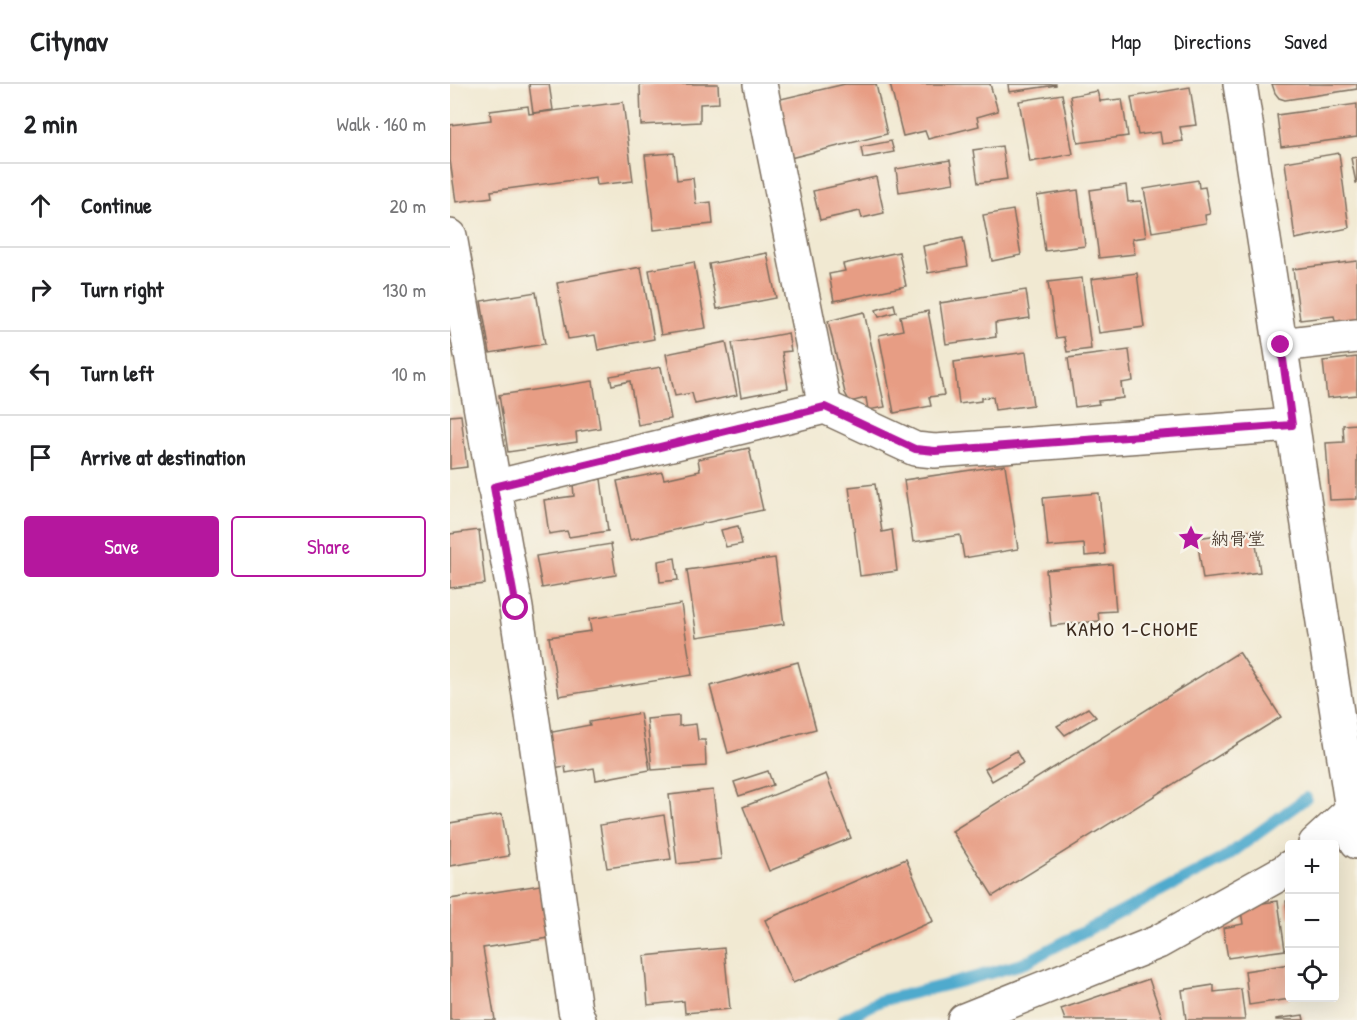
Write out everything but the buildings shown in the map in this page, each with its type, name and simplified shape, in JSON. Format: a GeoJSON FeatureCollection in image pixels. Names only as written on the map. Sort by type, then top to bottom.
{"type":"FeatureCollection","features":[{"type":"Feature","properties":{"kind":"street"},"geometry":{"type":"LineString","coordinates":[[760,84],[825,407]]}},
{"type":"Feature","properties":{"kind":"street"},"geometry":{"type":"LineString","coordinates":[[1239,84],[1354,809],[1357,842]]}},
{"type":"Feature","properties":{"kind":"street"},"geometry":{"type":"LineString","coordinates":[[450,236],[518,620],[575,1010],[579,1020]]}},
{"type":"Feature","properties":{"kind":"street"},"geometry":{"type":"LineString","coordinates":[[1281,345],[1357,336]]}},
{"type":"Feature","properties":{"kind":"street"},"geometry":{"type":"LineString","coordinates":[[494,487],[825,407],[915,449],[935,451],[1292,425]]}},
{"type":"Feature","properties":{"kind":"street"},"geometry":{"type":"LineString","coordinates":[[1319,840],[1354,809]]}},
{"type":"Feature","properties":{"kind":"street"},"geometry":{"type":"LineString","coordinates":[[964,1020],[1158,942],[1285,870]]}},
{"type":"Feature","properties":{"kind":"waterway"},"geometry":{"type":"LineString","coordinates":[[843,1020],[880,1001],[1022,964],[1223,859],[1306,798]]}},
{"type":"Feature","properties":{"kind":"place","name":"納骨堂"},"geometry":{"type":"Point","coordinates":[1191,538]}},
{"type":"Feature","properties":{"kind":"district","name":"KAMO 1-CHOME"},"geometry":{"type":"Point","coordinates":[1133,628]}},
{"type":"Feature","properties":{"kind":"route"},"geometry":{"type":"LineString","coordinates":[[516,608],[494,487],[825,407],[915,449],[935,451],[1292,425],[1281,345]]}}]}
